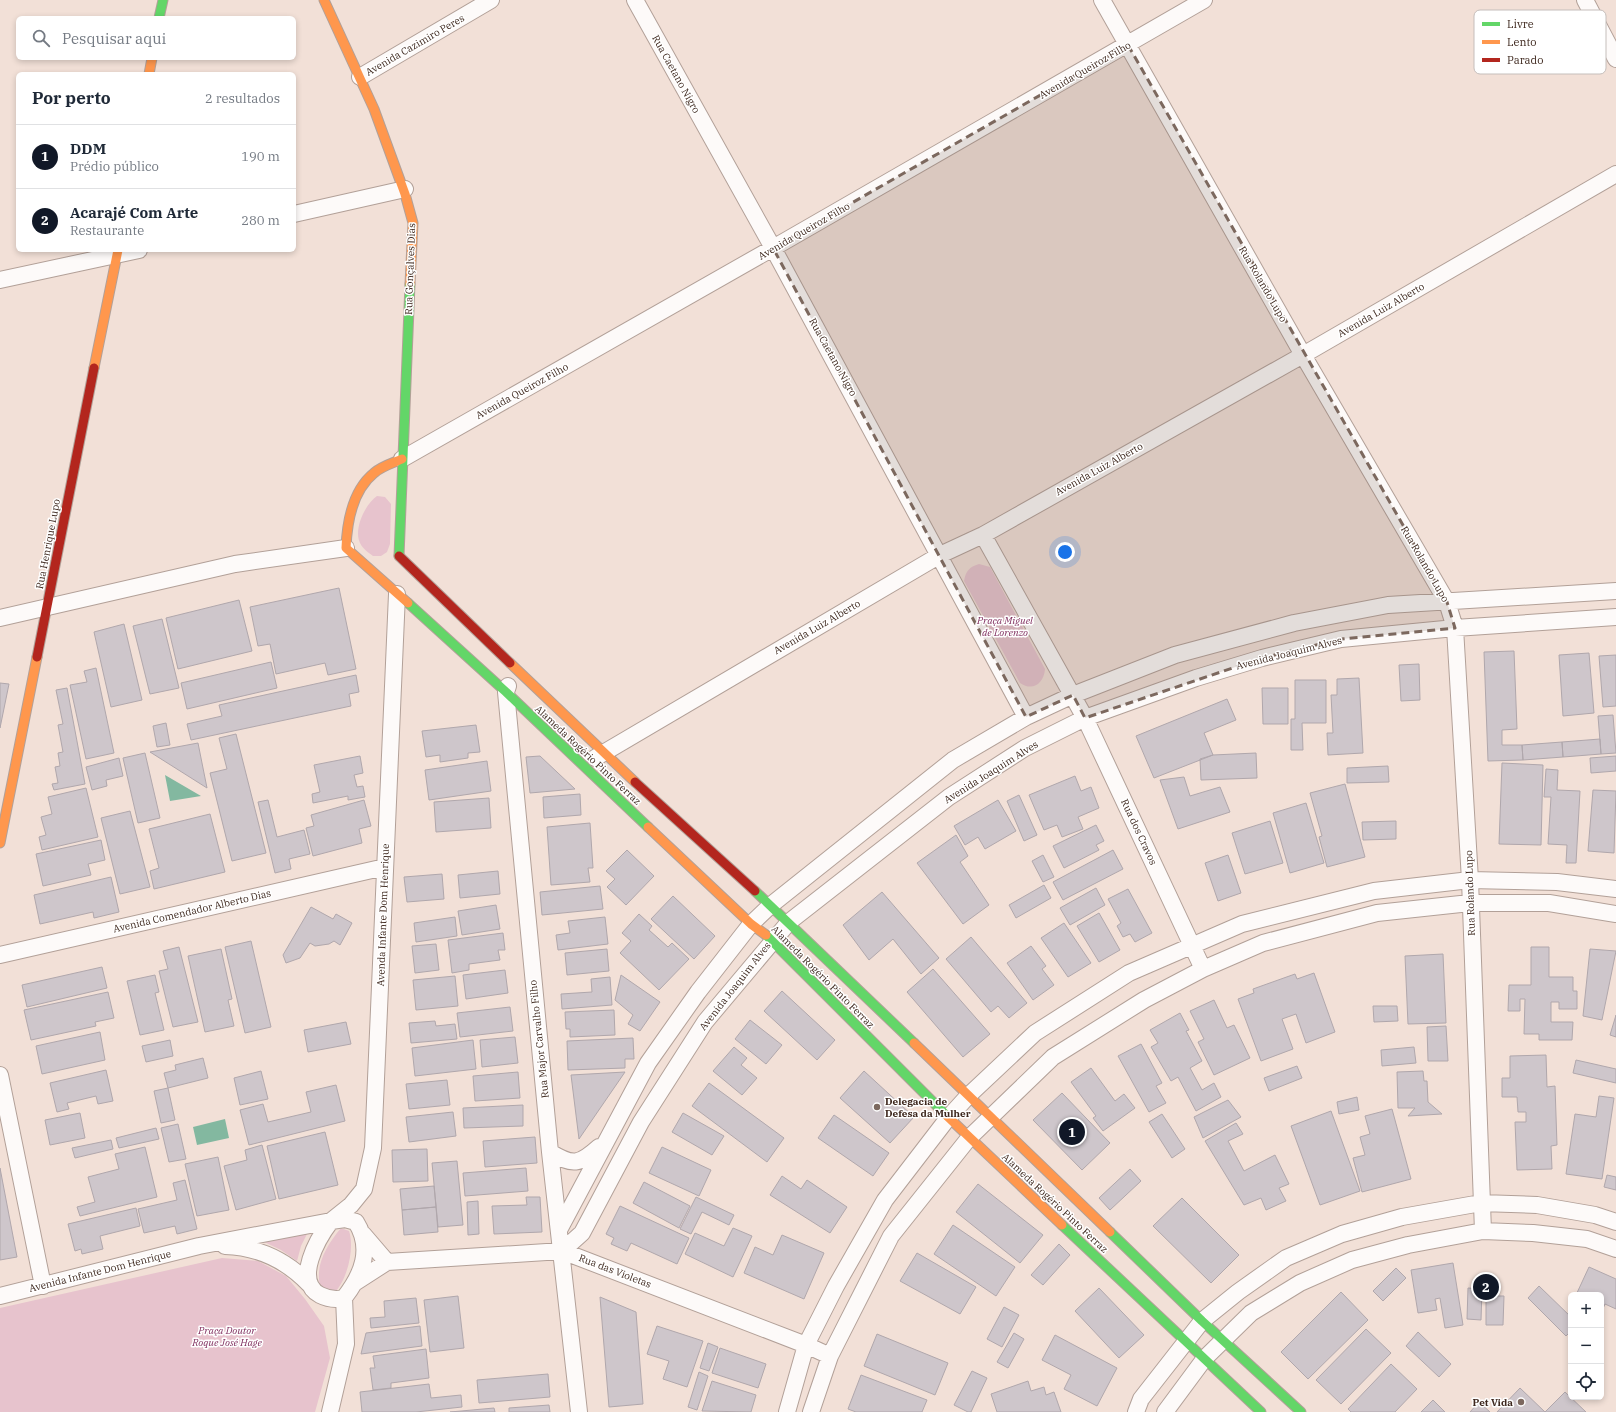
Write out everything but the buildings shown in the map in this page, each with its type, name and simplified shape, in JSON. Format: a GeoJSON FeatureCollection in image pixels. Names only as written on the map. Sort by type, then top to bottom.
{"type":"FeatureCollection","features":[{"type":"Feature","properties":{"kind":"street"},"geometry":{"type":"LineString","coordinates":[[159,16],[162,0]]}},
{"type":"Feature","properties":{"kind":"street","name":"Rua Gonçalves Dias"},"geometry":{"type":"LineString","coordinates":[[324,0],[360,77],[405,189],[413,223],[397,559]]}},
{"type":"Feature","properties":{"kind":"street","name":"Avenida Cazimiro Peres"},"geometry":{"type":"LineString","coordinates":[[360,77],[491,0]]}},
{"type":"Feature","properties":{"kind":"street","name":"Rua Caetano Nigro"},"geometry":{"type":"LineString","coordinates":[[635,0],[773,248],[940,555],[1026,717]]}},
{"type":"Feature","properties":{"kind":"street","name":"Rua Rolando Lupo"},"geometry":{"type":"LineString","coordinates":[[1102,0],[1303,355],[1447,602],[1455,628],[1470,880],[1483,1231]]}},
{"type":"Feature","properties":{"kind":"street","name":"Avenida Queiroz Filho"},"geometry":{"type":"LineString","coordinates":[[402,459],[1128,45],[1204,0]]}},
{"type":"Feature","properties":{"kind":"street"},"geometry":{"type":"LineString","coordinates":[[1585,0],[1590,10]]}},
{"type":"Feature","properties":{"kind":"street"},"geometry":{"type":"LineString","coordinates":[[1606,40],[1616,59]]}},
{"type":"Feature","properties":{"kind":"street"},"geometry":{"type":"LineString","coordinates":[[149,72],[152,60]]}},
{"type":"Feature","properties":{"kind":"street","name":"Avenida Luiz Alberto"},"geometry":{"type":"LineString","coordinates":[[584,766],[603,753],[940,555],[983,534],[1303,355],[1616,174]]}},
{"type":"Feature","properties":{"kind":"street"},"geometry":{"type":"LineString","coordinates":[[296,214],[405,189]]}},
{"type":"Feature","properties":{"kind":"street"},"geometry":{"type":"LineString","coordinates":[[0,280],[117,253]]}},
{"type":"Feature","properties":{"kind":"street","name":"Rua Henrique Lupo"},"geometry":{"type":"LineString","coordinates":[[0,843],[117,253]]}},
{"type":"Feature","properties":{"kind":"street"},"geometry":{"type":"LineString","coordinates":[[0,618],[235,564],[346,548],[346,536],[351,511],[362,488],[373,474],[402,459]]}},
{"type":"Feature","properties":{"kind":"street"},"geometry":{"type":"LineString","coordinates":[[983,534],[1073,695]]}},
{"type":"Feature","properties":{"kind":"street","name":"Alameda Rogério Pinto Ferraz"},"geometry":{"type":"LineString","coordinates":[[346,548],[377,571],[396,594],[506,692],[751,924],[772,940],[948,1118],[1261,1412]]}},
{"type":"Feature","properties":{"kind":"street","name":"Alameda Rogério Pinto Ferraz"},"geometry":{"type":"LineString","coordinates":[[397,559],[516,667],[603,753],[771,904],[1202,1321],[1301,1412]]}},
{"type":"Feature","properties":{"kind":"street"},"geometry":{"type":"LineString","coordinates":[[559,1230],[604,1142],[648,1063],[698,992],[751,924],[771,904],[953,760],[1026,717],[1073,695],[1175,655],[1294,623],[1388,605],[1609,591],[1616,583]]}},
{"type":"Feature","properties":{"kind":"street","name":"Avenda Infante Dom Henrique"},"geometry":{"type":"LineString","coordinates":[[331,1222],[351,1205],[364,1189],[373,1148],[396,594]]}},
{"type":"Feature","properties":{"kind":"street","name":"Avenida Joaquim Alves"},"geometry":{"type":"LineString","coordinates":[[562,1250],[582,1233],[641,1122],[705,1022],[772,940],[789,922],[949,797],[1025,748],[1085,718],[1196,678],[1262,658],[1342,639],[1455,628],[1616,617]]}},
{"type":"Feature","properties":{"kind":"street","name":"Rua Major Carvalho Filho"},"geometry":{"type":"LineString","coordinates":[[516,667],[506,692],[550,1152],[579,1412]]}},
{"type":"Feature","properties":{"kind":"street","name":"Rua dos Cravos"},"geometry":{"type":"LineString","coordinates":[[1073,695],[1203,969]]}},
{"type":"Feature","properties":{"kind":"street","name":"Avenida Comendador Alberto Dias"},"geometry":{"type":"LineString","coordinates":[[0,955],[384,867]]}},
{"type":"Feature","properties":{"kind":"street"},"geometry":{"type":"LineString","coordinates":[[787,1412],[806,1345],[836,1286],[885,1200],[948,1118],[968,1096],[1035,1033],[1130,973],[1192,944],[1242,924],[1374,891],[1470,880],[1557,882],[1616,889]]}},
{"type":"Feature","properties":{"kind":"street"},"geometry":{"type":"LineString","coordinates":[[811,1412],[830,1356],[891,1236],[969,1138],[990,1116],[1053,1057],[1144,1000],[1203,969],[1263,943],[1377,913],[1470,903],[1549,903],[1616,914]]}},
{"type":"Feature","properties":{"kind":"street"},"geometry":{"type":"LineString","coordinates":[[0,1075],[43,1286]]}},
{"type":"Feature","properties":{"kind":"street"},"geometry":{"type":"LineString","coordinates":[[550,1152],[567,1162],[585,1160],[604,1142]]}},
{"type":"Feature","properties":{"kind":"street"},"geometry":{"type":"LineString","coordinates":[[1136,1412],[1142,1399],[1185,1340],[1202,1321],[1238,1292],[1286,1258],[1342,1234],[1402,1217],[1481,1203],[1537,1204],[1594,1215],[1616,1222]]}},
{"type":"Feature","properties":{"kind":"street"},"geometry":{"type":"LineString","coordinates":[[344,1298],[335,1300],[322,1296],[315,1292],[309,1284],[311,1257],[319,1237],[331,1222],[345,1219],[356,1222],[363,1234],[387,1262]]}},
{"type":"Feature","properties":{"kind":"street","name":"Avenida Infante Dom Henrique"},"geometry":{"type":"LineString","coordinates":[[0,1296],[199,1246],[331,1222]]}},
{"type":"Feature","properties":{"kind":"street"},"geometry":{"type":"LineString","coordinates":[[1165,1412],[1205,1358],[1251,1313],[1300,1283],[1352,1260],[1408,1245],[1483,1231],[1533,1233],[1587,1239],[1616,1249]]}},
{"type":"Feature","properties":{"kind":"street"},"geometry":{"type":"LineString","coordinates":[[330,1412],[346,1344],[344,1298],[356,1282],[362,1267],[364,1256],[363,1234]]}},
{"type":"Feature","properties":{"kind":"street","name":"Avenida Infante Dom Henrique"},"geometry":{"type":"LineString","coordinates":[[199,1246],[237,1246],[267,1254],[295,1270],[309,1284]]}},
{"type":"Feature","properties":{"kind":"street","name":"Rua das Violetas"},"geometry":{"type":"LineString","coordinates":[[356,1282],[387,1262],[562,1250],[806,1345],[830,1356]]}},
{"type":"Feature","properties":{"kind":"highlighted area"},"geometry":{"type":"Polygon","coordinates":[[[1128,45],[1447,602],[1455,628],[1341,639],[1262,658],[1085,718],[1073,695],[1026,717],[773,248],[1128,45]]]}},
{"type":"Feature","properties":{"kind":"green space"},"geometry":{"type":"Polygon","coordinates":[[[377,496],[385,497],[391,504],[390,544],[387,552],[381,556],[373,556],[361,545],[358,537],[358,531],[359,524],[365,510],[377,496]]]}},
{"type":"Feature","properties":{"kind":"green space","name":"Praça Miguel de Lorenzo"},"geometry":{"type":"Polygon","coordinates":[[[979,564],[990,567],[1045,669],[1040,682],[1037,685],[1029,687],[1020,683],[964,581],[968,570],[979,564]]]}},
{"type":"Feature","properties":{"kind":"green space"},"geometry":{"type":"Polygon","coordinates":[[[341,1228],[349,1231],[351,1246],[349,1264],[346,1273],[339,1288],[334,1293],[320,1286],[319,1270],[323,1255],[341,1228]]]}},
{"type":"Feature","properties":{"kind":"green space"},"geometry":{"type":"Polygon","coordinates":[[[309,1230],[301,1246],[297,1261],[281,1250],[260,1240],[309,1230]]]}},
{"type":"Feature","properties":{"kind":"green space","name":"Praça Doutor Roque José Hage"},"geometry":{"type":"Polygon","coordinates":[[[222,1258],[258,1261],[286,1276],[305,1299],[324,1326],[330,1358],[315,1412],[0,1412],[0,1308],[222,1258]]]}},
{"type":"Feature","properties":{"kind":"shaded area"},"geometry":{"type":"Polygon","coordinates":[[[165,775],[201,796],[170,801],[165,775]]]}},
{"type":"Feature","properties":{"kind":"shaded area"},"geometry":{"type":"Polygon","coordinates":[[[225,1119],[229,1138],[197,1145],[193,1127],[225,1119]]]}},
{"type":"Feature","properties":{"kind":"traffic: fast"},"geometry":{"type":"LineString","coordinates":[[159,16],[163,0]]}},
{"type":"Feature","properties":{"kind":"traffic: fast"},"geometry":{"type":"LineString","coordinates":[[399,556],[410,284]]}},
{"type":"Feature","properties":{"kind":"traffic: fast"},"geometry":{"type":"LineString","coordinates":[[408,603],[506,692],[648,827]]}},
{"type":"Feature","properties":{"kind":"traffic: fast"},"geometry":{"type":"LineString","coordinates":[[755,891],[914,1043]]}},
{"type":"Feature","properties":{"kind":"traffic: fast"},"geometry":{"type":"LineString","coordinates":[[766,935],[946,1115]]}},
{"type":"Feature","properties":{"kind":"traffic: fast"},"geometry":{"type":"LineString","coordinates":[[1062,1225],[1261,1412]]}},
{"type":"Feature","properties":{"kind":"traffic: fast"},"geometry":{"type":"LineString","coordinates":[[1110,1232],[1202,1321],[1301,1412]]}},
{"type":"Feature","properties":{"kind":"traffic: slow"},"geometry":{"type":"LineString","coordinates":[[324,0],[374,109],[405,194],[413,223],[410,284]]}},
{"type":"Feature","properties":{"kind":"traffic: slow"},"geometry":{"type":"LineString","coordinates":[[149,72],[152,60]]}},
{"type":"Feature","properties":{"kind":"traffic: slow"},"geometry":{"type":"LineString","coordinates":[[94,368],[118,252]]}},
{"type":"Feature","properties":{"kind":"traffic: slow"},"geometry":{"type":"LineString","coordinates":[[402,459],[374,473],[361,488],[352,507],[346,548],[408,603]]}},
{"type":"Feature","properties":{"kind":"traffic: slow"},"geometry":{"type":"LineString","coordinates":[[0,843],[37,657]]}},
{"type":"Feature","properties":{"kind":"traffic: slow"},"geometry":{"type":"LineString","coordinates":[[510,663],[635,782]]}},
{"type":"Feature","properties":{"kind":"traffic: slow"},"geometry":{"type":"LineString","coordinates":[[648,827],[751,924],[766,935]]}},
{"type":"Feature","properties":{"kind":"traffic: slow"},"geometry":{"type":"LineString","coordinates":[[914,1043],[1110,1232]]}},
{"type":"Feature","properties":{"kind":"traffic: slow"},"geometry":{"type":"LineString","coordinates":[[946,1115],[1062,1225]]}},
{"type":"Feature","properties":{"kind":"traffic: jam"},"geometry":{"type":"LineString","coordinates":[[37,657],[94,368]]}},
{"type":"Feature","properties":{"kind":"traffic: jam"},"geometry":{"type":"LineString","coordinates":[[399,556],[510,663]]}},
{"type":"Feature","properties":{"kind":"traffic: jam"},"geometry":{"type":"LineString","coordinates":[[635,782],[755,891]]}},
{"type":"Feature","properties":{"kind":"place","name":"Delegacia de Defesa da Mulher"},"geometry":{"type":"Point","coordinates":[877,1107]}},
{"type":"Feature","properties":{"kind":"place","name":"DDM"},"geometry":{"type":"Point","coordinates":[1072,1132]}},
{"type":"Feature","properties":{"kind":"place","name":"Acarajé Com Arte"},"geometry":{"type":"Point","coordinates":[1486,1287]}},
{"type":"Feature","properties":{"kind":"place","name":"Pet Vida"},"geometry":{"type":"Point","coordinates":[1521,1402]}}]}
